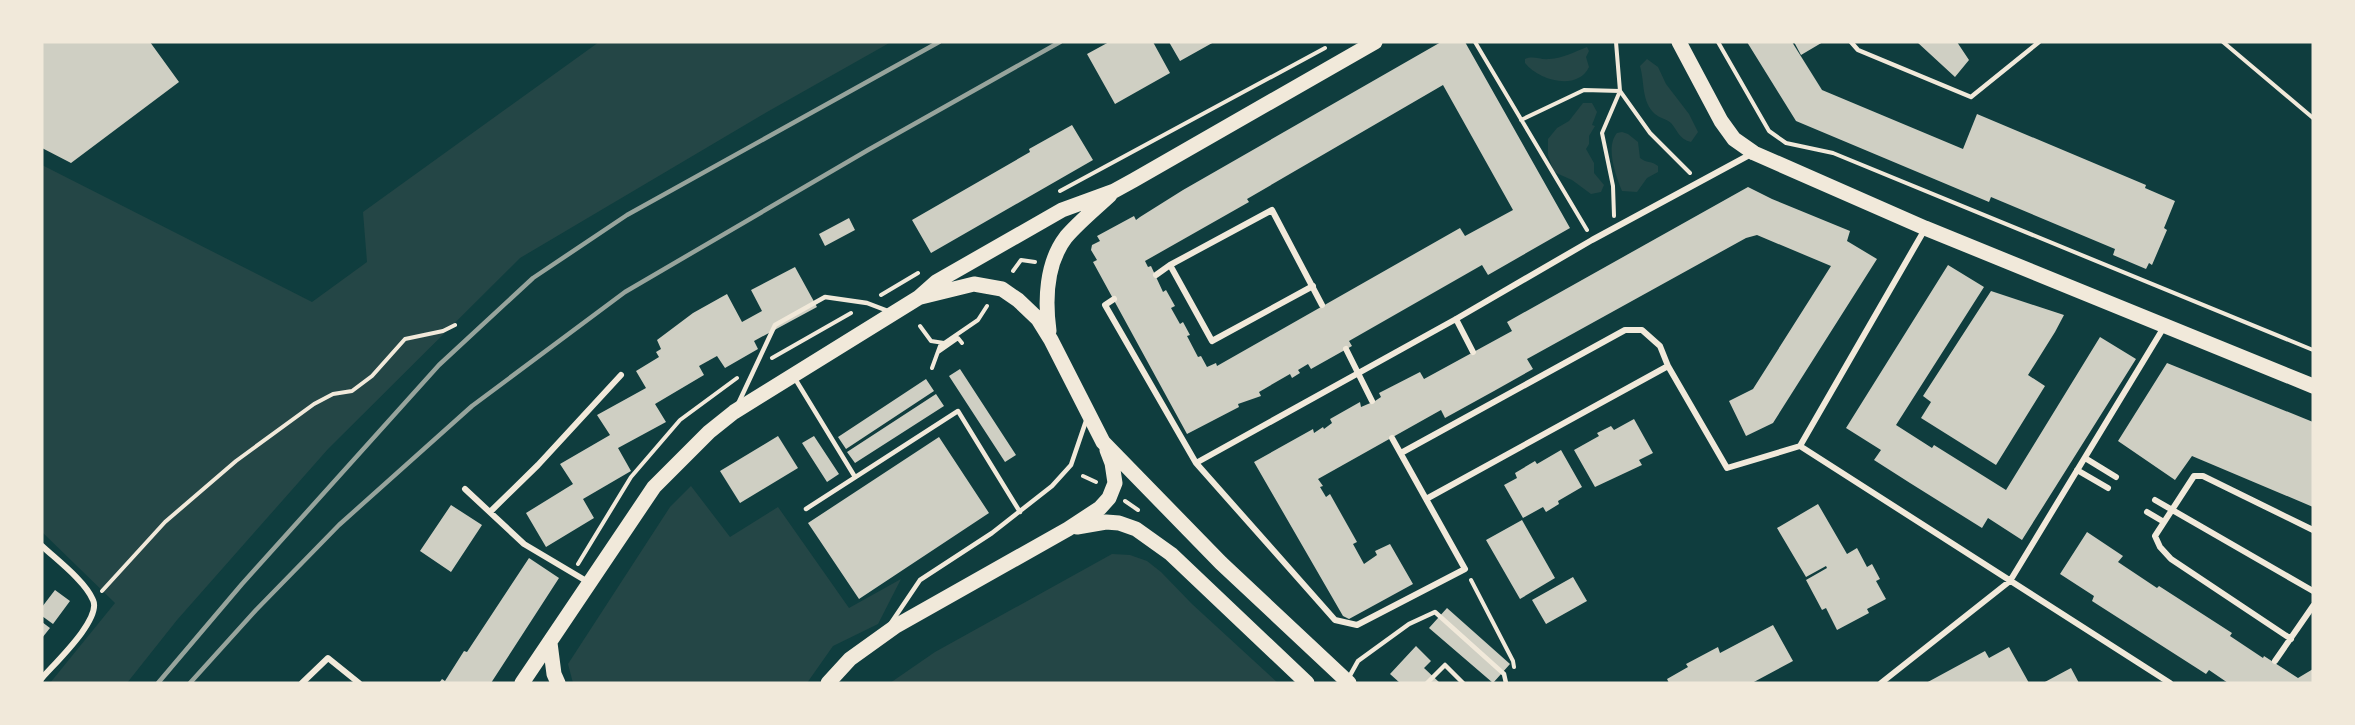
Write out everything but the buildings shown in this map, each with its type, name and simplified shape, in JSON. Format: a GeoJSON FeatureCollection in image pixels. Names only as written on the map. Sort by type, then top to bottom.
{"type":"FeatureCollection","features":[{"type":"Feature","properties":{"kind":"main road"},"geometry":{"type":"LineString","coordinates":[[522,683],[654,487],[709,432],[734,412],[918,298],[936,282],[1062,210],[1114,191],[1375,42]]}},
{"type":"Feature","properties":{"kind":"main road"},"geometry":{"type":"LineString","coordinates":[[1679,42],[1721,121],[1734,139],[1754,153],[1925,228],[2313,386]]}},
{"type":"Feature","properties":{"kind":"main road"},"geometry":{"type":"LineString","coordinates":[[1051,340],[1046,306],[1051,268],[1065,239],[1114,191]]}},
{"type":"Feature","properties":{"kind":"main road"},"geometry":{"type":"LineString","coordinates":[[828,683],[850,659],[882,635],[1068,529],[1100,508],[1112,492],[1115,483],[1112,463],[1103,442],[1051,340],[1038,319],[1018,300],[1002,289],[974,284],[918,298]]}},
{"type":"Feature","properties":{"kind":"main road"},"geometry":{"type":"LineString","coordinates":[[1103,442],[1221,563],[1349,682]]}},
{"type":"Feature","properties":{"kind":"main road"},"geometry":{"type":"LineString","coordinates":[[1068,529],[1106,522],[1119,523],[1136,529],[1171,554],[1307,683]]}},
{"type":"Feature","properties":{"kind":"main road"},"geometry":{"type":"LineString","coordinates":[[550,643],[554,674],[558,683]]}},
{"type":"Feature","properties":{"kind":"street"},"geometry":{"type":"LineString","coordinates":[[1196,463],[1456,319],[1592,240],[1754,153]]}},
{"type":"Feature","properties":{"kind":"street"},"geometry":{"type":"LineString","coordinates":[[1156,275],[1170,265],[1272,210],[1322,305]]}},
{"type":"Feature","properties":{"kind":"street"},"geometry":{"type":"LineString","coordinates":[[1401,453],[1625,330],[1642,330],[1660,346],[1668,366],[1727,468],[1800,446],[1925,228]]}},
{"type":"Feature","properties":{"kind":"street"},"geometry":{"type":"LineString","coordinates":[[1170,265],[1212,341],[1313,286]]}},
{"type":"Feature","properties":{"kind":"street"},"geometry":{"type":"LineString","coordinates":[[1114,299],[1105,305],[1196,463],[1335,620],[1357,625],[1465,569],[1428,498],[1392,438]]}},
{"type":"Feature","properties":{"kind":"street"},"geometry":{"type":"LineString","coordinates":[[1456,319],[1473,352]]}},
{"type":"Feature","properties":{"kind":"street"},"geometry":{"type":"LineString","coordinates":[[1881,683],[2010,581],[2165,326]]}},
{"type":"Feature","properties":{"kind":"street"},"geometry":{"type":"LineString","coordinates":[[1346,349],[1372,401]]}},
{"type":"Feature","properties":{"kind":"street"},"geometry":{"type":"LineString","coordinates":[[1428,498],[1668,366]]}},
{"type":"Feature","properties":{"kind":"street"},"geometry":{"type":"LineString","coordinates":[[490,512],[538,465],[621,375]]}},
{"type":"Feature","properties":{"kind":"street"},"geometry":{"type":"LineString","coordinates":[[1494,391],[1498,399]]}},
{"type":"Feature","properties":{"kind":"street"},"geometry":{"type":"LineString","coordinates":[[1800,446],[2170,683]]}},
{"type":"Feature","properties":{"kind":"street"},"geometry":{"type":"LineString","coordinates":[[2085,458],[2116,477]]}},
{"type":"Feature","properties":{"kind":"street"},"geometry":{"type":"LineString","coordinates":[[2077,470],[2108,488]]}},
{"type":"Feature","properties":{"kind":"street"},"geometry":{"type":"LineString","coordinates":[[2291,639],[2171,559],[2160,547],[2155,536],[2194,476],[2203,476],[2313,530]]}},
{"type":"Feature","properties":{"kind":"street"},"geometry":{"type":"LineString","coordinates":[[465,489],[524,544],[589,582]]}},
{"type":"Feature","properties":{"kind":"street"},"geometry":{"type":"LineString","coordinates":[[2155,500],[2313,591]]}},
{"type":"Feature","properties":{"kind":"street"},"geometry":{"type":"LineString","coordinates":[[2147,512],[2164,522]]}},
{"type":"Feature","properties":{"kind":"street"},"geometry":{"type":"LineString","coordinates":[[42,546],[74,577],[94,601],[95,610],[88,625],[42,678]]}},
{"type":"Feature","properties":{"kind":"street"},"geometry":{"type":"LineString","coordinates":[[2275,661],[2313,606]]}},
{"type":"Feature","properties":{"kind":"street"},"geometry":{"type":"LineString","coordinates":[[302,683],[328,658],[359,683]]}},
{"type":"Feature","properties":{"kind":"lane"},"geometry":{"type":"LineString","coordinates":[[1851,42],[1858,50],[1971,97],[2039,42]]}},
{"type":"Feature","properties":{"kind":"lane"},"geometry":{"type":"LineString","coordinates":[[734,412],[775,325],[825,297],[867,303],[894,313]]}},
{"type":"Feature","properties":{"kind":"lane"},"geometry":{"type":"LineString","coordinates":[[792,375],[855,477]]}},
{"type":"Feature","properties":{"kind":"lane"},"geometry":{"type":"LineString","coordinates":[[806,509],[958,411],[1020,512]]}},
{"type":"Feature","properties":{"kind":"lane"},"geometry":{"type":"LineString","coordinates":[[882,635],[920,580],[1046,493],[1071,465],[1082,438],[1088,413]]}},
{"type":"Feature","properties":{"kind":"lane"},"geometry":{"type":"LineString","coordinates":[[1349,682],[1358,661],[1409,624],[1435,612],[1504,674],[1506,683]]}},
{"type":"Feature","properties":{"kind":"lane"},"geometry":{"type":"LineString","coordinates":[[1428,683],[1445,665],[1463,683]]}},
{"type":"Feature","properties":{"kind":"path"},"geometry":{"type":"LineString","coordinates":[[1475,42],[1592,240]]}},
{"type":"Feature","properties":{"kind":"path"},"geometry":{"type":"LineString","coordinates":[[1614,219],[1613,186],[1602,133],[1620,91],[1616,42]]}},
{"type":"Feature","properties":{"kind":"path"},"geometry":{"type":"LineString","coordinates":[[1718,42],[1769,131],[1786,143],[1833,153],[2313,350]]}},
{"type":"Feature","properties":{"kind":"path"},"geometry":{"type":"LineString","coordinates":[[2223,42],[2313,118]]}},
{"type":"Feature","properties":{"kind":"path"},"geometry":{"type":"LineString","coordinates":[[1521,120],[1584,90],[1620,91]]}},
{"type":"Feature","properties":{"kind":"path"},"geometry":{"type":"LineString","coordinates":[[1620,91],[1650,133],[1690,174]]}},
{"type":"Feature","properties":{"kind":"path"},"geometry":{"type":"LineString","coordinates":[[1012,270],[1022,260],[1035,262]]}},
{"type":"Feature","properties":{"kind":"path"},"geometry":{"type":"LineString","coordinates":[[932,368],[940,346],[978,320],[987,306]]}},
{"type":"Feature","properties":{"kind":"path"},"geometry":{"type":"LineString","coordinates":[[94,601],[165,522],[236,461],[314,404],[333,394],[352,391],[372,376],[405,339],[443,331],[455,325]]}},
{"type":"Feature","properties":{"kind":"path"},"geometry":{"type":"LineString","coordinates":[[920,326],[931,341],[944,343]]}},
{"type":"Feature","properties":{"kind":"path"},"geometry":{"type":"LineString","coordinates":[[938,352],[958,338],[962,343]]}},
{"type":"Feature","properties":{"kind":"path"},"geometry":{"type":"LineString","coordinates":[[1083,476],[1102,485]]}},
{"type":"Feature","properties":{"kind":"path"},"geometry":{"type":"LineString","coordinates":[[1465,569],[1513,661],[1515,674]]}},
{"type":"Feature","properties":{"kind":"shaded area"},"geometry":{"type":"Polygon","coordinates":[[[599,42],[891,42],[767,112],[520,258],[328,449],[177,620],[127,683],[50,683],[115,603],[42,532],[42,165],[312,302],[367,262],[363,212],[599,42]]]}},
{"type":"Feature","properties":{"kind":"shaded area"},"geometry":{"type":"Polygon","coordinates":[[[1587,47],[1589,51],[1586,57],[1589,67],[1576,79],[1558,81],[1549,79],[1539,75],[1525,63],[1525,59],[1528,58],[1554,58],[1587,47]]]}},
{"type":"Feature","properties":{"kind":"shaded area"},"geometry":{"type":"Polygon","coordinates":[[[1647,59],[1658,67],[1666,84],[1689,114],[1698,132],[1691,142],[1681,137],[1669,122],[1655,114],[1647,103],[1640,66],[1647,59]]]}},
{"type":"Feature","properties":{"kind":"shaded area"},"geometry":{"type":"Polygon","coordinates":[[[1583,103],[1592,103],[1597,112],[1592,125],[1595,126],[1589,136],[1586,149],[1594,163],[1594,173],[1604,185],[1601,192],[1591,194],[1572,180],[1554,172],[1548,155],[1548,139],[1557,128],[1569,121],[1583,103]]]}},
{"type":"Feature","properties":{"kind":"shaded area"},"geometry":{"type":"Polygon","coordinates":[[[1622,132],[1638,142],[1640,158],[1658,166],[1658,172],[1647,178],[1637,192],[1622,191],[1615,170],[1612,146],[1617,133],[1622,132]]]}},
{"type":"Feature","properties":{"kind":"shaded area"},"geometry":{"type":"Polygon","coordinates":[[[691,486],[730,537],[778,507],[849,608],[901,579],[878,624],[833,646],[807,683],[573,683],[568,664],[670,507],[691,486]]]}},
{"type":"Feature","properties":{"kind":"shaded area"},"geometry":{"type":"Polygon","coordinates":[[[1112,554],[1130,555],[1147,561],[1278,683],[890,683],[935,652],[1112,554]]]}},
{"type":"Feature","properties":{"kind":"railway"},"geometry":{"type":"LineString","coordinates":[[158,683],[242,584],[439,365],[533,278],[627,215],[939,42]]}},
{"type":"Feature","properties":{"kind":"railway"},"geometry":{"type":"LineString","coordinates":[[190,683],[256,610],[339,525],[472,406],[625,292],[868,150],[1060,42]]}}]}
